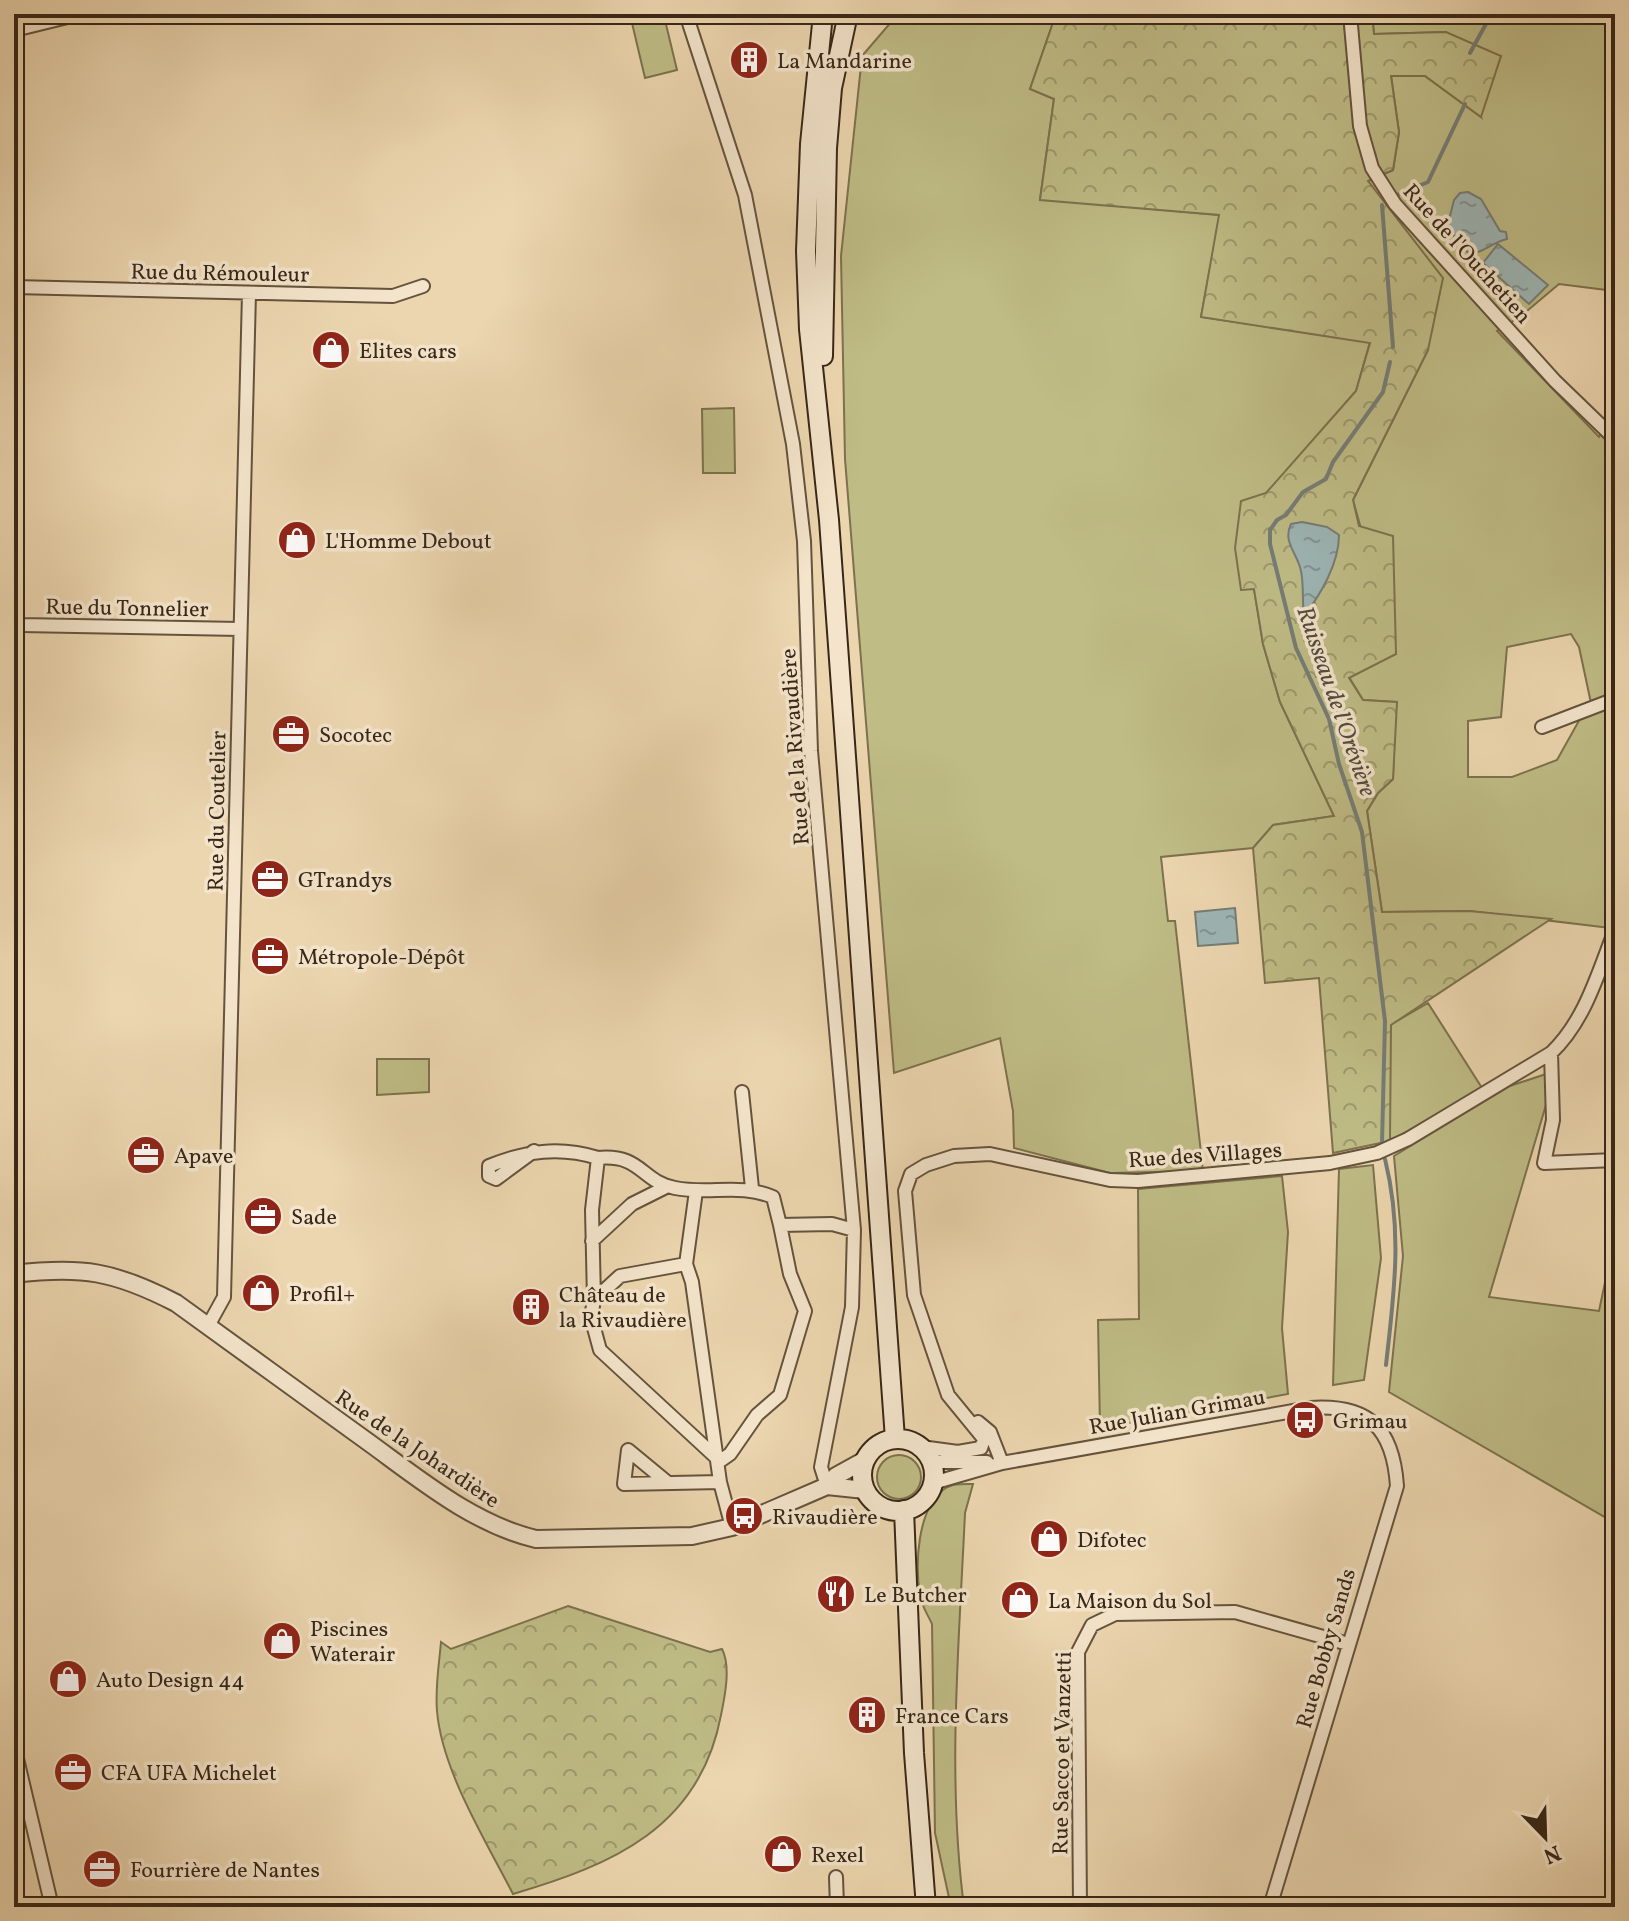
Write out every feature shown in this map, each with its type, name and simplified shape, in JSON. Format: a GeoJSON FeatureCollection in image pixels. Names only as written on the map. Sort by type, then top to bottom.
{"type":"FeatureCollection","features":[{"type":"Feature","properties":{"kind":"main road"},"geometry":{"type":"LineString","coordinates":[[823,14],[810,144],[806,251],[809,329],[823,463],[895,1439]]}},
{"type":"Feature","properties":{"kind":"main road"},"geometry":{"type":"LineString","coordinates":[[823,463],[827,148],[832,88],[848,14]]}},
{"type":"Feature","properties":{"kind":"main road"},"geometry":{"type":"LineString","coordinates":[[895,1439],[926,1454],[933,1483],[923,1501],[904,1510],[878,1505],[865,1490],[862,1472],[865,1460],[874,1447],[895,1439]]}},
{"type":"Feature","properties":{"kind":"main road"},"geometry":{"type":"LineString","coordinates":[[904,1510],[914,1753],[926,1907]]}},
{"type":"Feature","properties":{"kind":"street"},"geometry":{"type":"LineString","coordinates":[[14,19],[70,14]]}},
{"type":"Feature","properties":{"kind":"street"},"geometry":{"type":"LineString","coordinates":[[14,28],[70,14]]}},
{"type":"Feature","properties":{"kind":"street","name":"Rue de la Rivaudière"},"geometry":{"type":"LineString","coordinates":[[686,14],[745,195],[797,471],[807,600],[811,751],[854,1230],[852,1307],[821,1467],[827,1486]]}},
{"type":"Feature","properties":{"kind":"street","name":"Rue de l'Ouchetien"},"geometry":{"type":"LineString","coordinates":[[1350,14],[1360,126],[1372,168],[1395,204],[1421,233],[1555,381],[1615,439]]}},
{"type":"Feature","properties":{"kind":"street","name":"Rue du Rémouleur"},"geometry":{"type":"LineString","coordinates":[[14,287],[393,296],[423,286]]}},
{"type":"Feature","properties":{"kind":"street","name":"Rue du Coutelier"},"geometry":{"type":"LineString","coordinates":[[208,1326],[224,1297],[249,293]]}},
{"type":"Feature","properties":{"kind":"street","name":"Rue du Tonnelier"},"geometry":{"type":"LineString","coordinates":[[14,622],[21,625],[240,629]]}},
{"type":"Feature","properties":{"kind":"street"},"geometry":{"type":"LineString","coordinates":[[1542,727],[1615,699]]}},
{"type":"Feature","properties":{"kind":"street","name":"Rue des Villages"},"geometry":{"type":"LineString","coordinates":[[968,1417],[948,1395],[914,1295],[905,1191],[911,1174],[954,1156],[990,1154],[1110,1180],[1138,1181],[1357,1159],[1408,1139],[1551,1053],[1566,1039],[1585,1006],[1615,930]]}},
{"type":"Feature","properties":{"kind":"street"},"geometry":{"type":"LineString","coordinates":[[1551,1053],[1553,1120],[1544,1163],[1615,1160]]}},
{"type":"Feature","properties":{"kind":"street"},"geometry":{"type":"LineString","coordinates":[[742,1092],[752,1188]]}},
{"type":"Feature","properties":{"kind":"street"},"geometry":{"type":"LineString","coordinates":[[534,1151],[567,1151],[598,1158],[626,1158],[668,1186],[696,1191],[752,1188],[773,1197],[790,1274],[805,1311],[780,1395],[757,1415],[730,1454],[720,1461]]}},
{"type":"Feature","properties":{"kind":"street"},"geometry":{"type":"LineString","coordinates":[[598,1158],[591,1317],[600,1350],[720,1461]]}},
{"type":"Feature","properties":{"kind":"street"},"geometry":{"type":"LineString","coordinates":[[592,1241],[632,1204],[668,1186]]}},
{"type":"Feature","properties":{"kind":"street"},"geometry":{"type":"LineString","coordinates":[[696,1191],[686,1264],[692,1282],[720,1461],[720,1482],[732,1527]]}},
{"type":"Feature","properties":{"kind":"street"},"geometry":{"type":"LineString","coordinates":[[780,1225],[832,1224],[854,1230]]}},
{"type":"Feature","properties":{"kind":"street"},"geometry":{"type":"LineString","coordinates":[[594,1300],[620,1276],[686,1264]]}},
{"type":"Feature","properties":{"kind":"street","name":"Rue de la Johardière"},"geometry":{"type":"LineString","coordinates":[[14,1274],[60,1269],[106,1272],[146,1287],[208,1326],[419,1478],[491,1525],[536,1539],[692,1536],[732,1527],[827,1486],[836,1476],[865,1460]]}},
{"type":"Feature","properties":{"kind":"street","name":"Rue Julian Grimau"},"geometry":{"type":"LineString","coordinates":[[933,1483],[1002,1463],[1310,1408],[1336,1406],[1360,1412]]}},
{"type":"Feature","properties":{"kind":"street","name":"Rue Bobby Sands"},"geometry":{"type":"LineString","coordinates":[[1270,1907],[1397,1486],[1395,1455],[1381,1430],[1360,1412]]}},
{"type":"Feature","properties":{"kind":"street"},"geometry":{"type":"LineString","coordinates":[[926,1454],[981,1448],[984,1439],[968,1417]]}},
{"type":"Feature","properties":{"kind":"street"},"geometry":{"type":"LineString","coordinates":[[968,1417],[990,1432],[1002,1463]]}},
{"type":"Feature","properties":{"kind":"street","name":"Rue Julian Grimau"},"geometry":{"type":"LineString","coordinates":[[926,1454],[1002,1463]]}},
{"type":"Feature","properties":{"kind":"street"},"geometry":{"type":"LineString","coordinates":[[668,1483],[720,1482]]}},
{"type":"Feature","properties":{"kind":"street","name":"Rue de la Johardière"},"geometry":{"type":"LineString","coordinates":[[827,1486],[865,1490]]}},
{"type":"Feature","properties":{"kind":"street","name":"Rue Sacco et Vanzetti"},"geometry":{"type":"LineString","coordinates":[[1080,1907],[1078,1652],[1092,1625],[1115,1614],[1235,1612],[1348,1644]]}},
{"type":"Feature","properties":{"kind":"street"},"geometry":{"type":"LineString","coordinates":[[14,1746],[52,1907]]}},
{"type":"Feature","properties":{"kind":"street"},"geometry":{"type":"LineString","coordinates":[[836,1877],[837,1907]]}},
{"type":"Feature","properties":{"kind":"green space"},"geometry":{"type":"Polygon","coordinates":[[[898,14],[1056,14],[1030,89],[1054,99],[1040,199],[1220,215],[1201,317],[1370,342],[1356,391],[1266,494],[1254,589],[1263,644],[1280,702],[1334,816],[1273,825],[1253,848],[1161,857],[1168,921],[1175,921],[1203,1171],[1110,1173],[1014,1148],[1013,1111],[1000,1038],[894,1073],[845,459],[841,256],[862,56],[898,14]]]}},
{"type":"Feature","properties":{"kind":"green space"},"geometry":{"type":"Polygon","coordinates":[[[1056,14],[1372,14],[1374,34],[1446,32],[1501,56],[1481,117],[1425,76],[1391,76],[1399,132],[1393,170],[1368,181],[1443,278],[1428,350],[1353,500],[1359,526],[1393,536],[1396,654],[1349,678],[1363,700],[1397,702],[1393,779],[1378,793],[1367,811],[1382,912],[1469,911],[1551,919],[1391,1025],[1390,1141],[1333,1153],[1319,978],[1265,983],[1253,848],[1273,825],[1334,816],[1280,702],[1263,644],[1254,589],[1241,590],[1235,548],[1241,501],[1266,493],[1356,391],[1370,343],[1201,317],[1219,215],[1040,200],[1054,99],[1030,89],[1056,14]]]}},
{"type":"Feature","properties":{"kind":"green space"},"geometry":{"type":"Polygon","coordinates":[[[1372,14],[1615,14],[1615,291],[1559,284],[1521,316],[1497,331],[1599,437],[1615,413],[1615,693],[1591,703],[1579,647],[1571,634],[1507,647],[1501,717],[1468,721],[1468,777],[1512,777],[1557,760],[1581,717],[1615,704],[1615,917],[1610,928],[1469,911],[1382,912],[1367,811],[1378,793],[1393,779],[1396,702],[1363,700],[1349,677],[1396,654],[1353,500],[1428,350],[1380,198],[1368,181],[1393,170],[1399,132],[1391,76],[1425,76],[1481,117],[1446,32],[1374,34],[1372,14]]]}},
{"type":"Feature","properties":{"kind":"green space"},"geometry":{"type":"Polygon","coordinates":[[[664,16],[677,70],[645,78],[632,23],[664,16]]]}},
{"type":"Feature","properties":{"kind":"green space"},"geometry":{"type":"Polygon","coordinates":[[[734,408],[735,473],[703,473],[702,409],[734,408]]]}},
{"type":"Feature","properties":{"kind":"green space"},"geometry":{"type":"Polygon","coordinates":[[[1428,1003],[1482,1088],[1390,1141],[1390,1025],[1428,1003]]]}},
{"type":"Feature","properties":{"kind":"green space"},"geometry":{"type":"Polygon","coordinates":[[[377,1059],[429,1059],[429,1092],[377,1095],[377,1059]]]}},
{"type":"Feature","properties":{"kind":"green space"},"geometry":{"type":"Polygon","coordinates":[[[1549,1073],[1548,1098],[1489,1297],[1599,1311],[1615,1235],[1615,1523],[1389,1392],[1403,1256],[1394,1156],[1510,1086],[1549,1073]]]}},
{"type":"Feature","properties":{"kind":"green space"},"geometry":{"type":"Polygon","coordinates":[[[1373,1165],[1381,1258],[1364,1380],[1333,1385],[1339,1169],[1373,1165]]]}},
{"type":"Feature","properties":{"kind":"green space"},"geometry":{"type":"Polygon","coordinates":[[[1282,1176],[1288,1232],[1282,1328],[1288,1394],[1100,1428],[1098,1320],[1139,1319],[1138,1189],[1282,1176]]]}},
{"type":"Feature","properties":{"kind":"green space"},"geometry":{"type":"Polygon","coordinates":[[[899,1455],[915,1461],[921,1477],[915,1493],[899,1499],[883,1493],[877,1477],[883,1461],[899,1455]]]}},
{"type":"Feature","properties":{"kind":"green space"},"geometry":{"type":"Polygon","coordinates":[[[973,1484],[965,1513],[956,1710],[956,1809],[964,1907],[951,1907],[935,1833],[932,1624],[921,1599],[918,1554],[923,1524],[934,1499],[950,1486],[973,1484]]]}},
{"type":"Feature","properties":{"kind":"green space"},"geometry":{"type":"Polygon","coordinates":[[[568,1606],[710,1652],[722,1649],[727,1672],[723,1707],[710,1754],[694,1787],[672,1814],[646,1836],[617,1854],[584,1870],[513,1894],[467,1805],[447,1757],[437,1711],[441,1642],[451,1649],[568,1606]]]}},
{"type":"Feature","properties":{"kind":"water"},"geometry":{"type":"Polygon","coordinates":[[[1468,192],[1481,199],[1500,231],[1506,232],[1507,239],[1469,254],[1447,228],[1454,200],[1460,193],[1468,192]]]}},
{"type":"Feature","properties":{"kind":"water"},"geometry":{"type":"Polygon","coordinates":[[[1498,244],[1548,285],[1529,304],[1483,263],[1498,244]]]}},
{"type":"Feature","properties":{"kind":"water"},"geometry":{"type":"Polygon","coordinates":[[[1302,522],[1327,527],[1339,535],[1328,578],[1304,616],[1301,571],[1288,537],[1291,524],[1302,522]]]}},
{"type":"Feature","properties":{"kind":"water"},"geometry":{"type":"Polygon","coordinates":[[[1235,908],[1238,943],[1198,946],[1195,912],[1235,908]]]}},
{"type":"Feature","properties":{"kind":"waterway","name":"Ruisseau de l'Orévière"},"geometry":{"type":"LineString","coordinates":[[1470,53],[1486,24],[1486,14]]}},
{"type":"Feature","properties":{"kind":"waterway","name":"Ruisseau de l'Orévière"},"geometry":{"type":"LineString","coordinates":[[1399,194],[1428,182],[1465,104]]}},
{"type":"Feature","properties":{"kind":"waterway","name":"Ruisseau de l'Orévière"},"geometry":{"type":"LineString","coordinates":[[1382,205],[1393,347]]}},
{"type":"Feature","properties":{"kind":"waterway","name":"Ruisseau de l'Orévière"},"geometry":{"type":"LineString","coordinates":[[1382,1143],[1385,1021],[1362,832],[1339,764],[1329,719],[1296,648],[1270,544],[1270,530],[1303,492],[1326,479],[1333,462],[1383,392],[1390,362]]}},
{"type":"Feature","properties":{"kind":"waterway","name":"Ruisseau de l'Orévière"},"geometry":{"type":"LineString","coordinates":[[1385,1159],[1391,1186],[1395,1237],[1394,1287],[1386,1365]]}},
{"type":"Feature","properties":{"kind":"place","name":"La Mandarine"},"geometry":{"type":"Point","coordinates":[749,60]}},
{"type":"Feature","properties":{"kind":"place","name":"Elites cars"},"geometry":{"type":"Point","coordinates":[331,350]}},
{"type":"Feature","properties":{"kind":"place","name":"L'Homme Debout"},"geometry":{"type":"Point","coordinates":[297,540]}},
{"type":"Feature","properties":{"kind":"place","name":"Socotec"},"geometry":{"type":"Point","coordinates":[291,734]}},
{"type":"Feature","properties":{"kind":"place","name":"GTrandys"},"geometry":{"type":"Point","coordinates":[270,879]}},
{"type":"Feature","properties":{"kind":"place","name":"Métropole-Dépôt"},"geometry":{"type":"Point","coordinates":[270,956]}},
{"type":"Feature","properties":{"kind":"place","name":"Apave"},"geometry":{"type":"Point","coordinates":[146,1155]}},
{"type":"Feature","properties":{"kind":"place","name":"Sade"},"geometry":{"type":"Point","coordinates":[263,1216]}},
{"type":"Feature","properties":{"kind":"place","name":"Profil+"},"geometry":{"type":"Point","coordinates":[261,1293]}},
{"type":"Feature","properties":{"kind":"place","name":"Château de la Rivaudière"},"geometry":{"type":"Point","coordinates":[531,1307]}},
{"type":"Feature","properties":{"kind":"place","name":"Grimau"},"geometry":{"type":"Point","coordinates":[1305,1420]}},
{"type":"Feature","properties":{"kind":"place","name":"Rivaudière"},"geometry":{"type":"Point","coordinates":[744,1516]}},
{"type":"Feature","properties":{"kind":"place","name":"Difotec"},"geometry":{"type":"Point","coordinates":[1049,1539]}},
{"type":"Feature","properties":{"kind":"place","name":"Le Butcher"},"geometry":{"type":"Point","coordinates":[836,1594]}},
{"type":"Feature","properties":{"kind":"place","name":"La Maison du Sol"},"geometry":{"type":"Point","coordinates":[1020,1600]}},
{"type":"Feature","properties":{"kind":"place","name":"Piscines Waterair"},"geometry":{"type":"Point","coordinates":[282,1641]}},
{"type":"Feature","properties":{"kind":"place","name":"Auto Design 44"},"geometry":{"type":"Point","coordinates":[68,1679]}},
{"type":"Feature","properties":{"kind":"place","name":"France Cars"},"geometry":{"type":"Point","coordinates":[867,1715]}},
{"type":"Feature","properties":{"kind":"place","name":"CFA UFA Michelet"},"geometry":{"type":"Point","coordinates":[73,1772]}},
{"type":"Feature","properties":{"kind":"place","name":"Rexel"},"geometry":{"type":"Point","coordinates":[783,1854]}},
{"type":"Feature","properties":{"kind":"place","name":"Fourrière de Nantes"},"geometry":{"type":"Point","coordinates":[102,1869]}}]}
